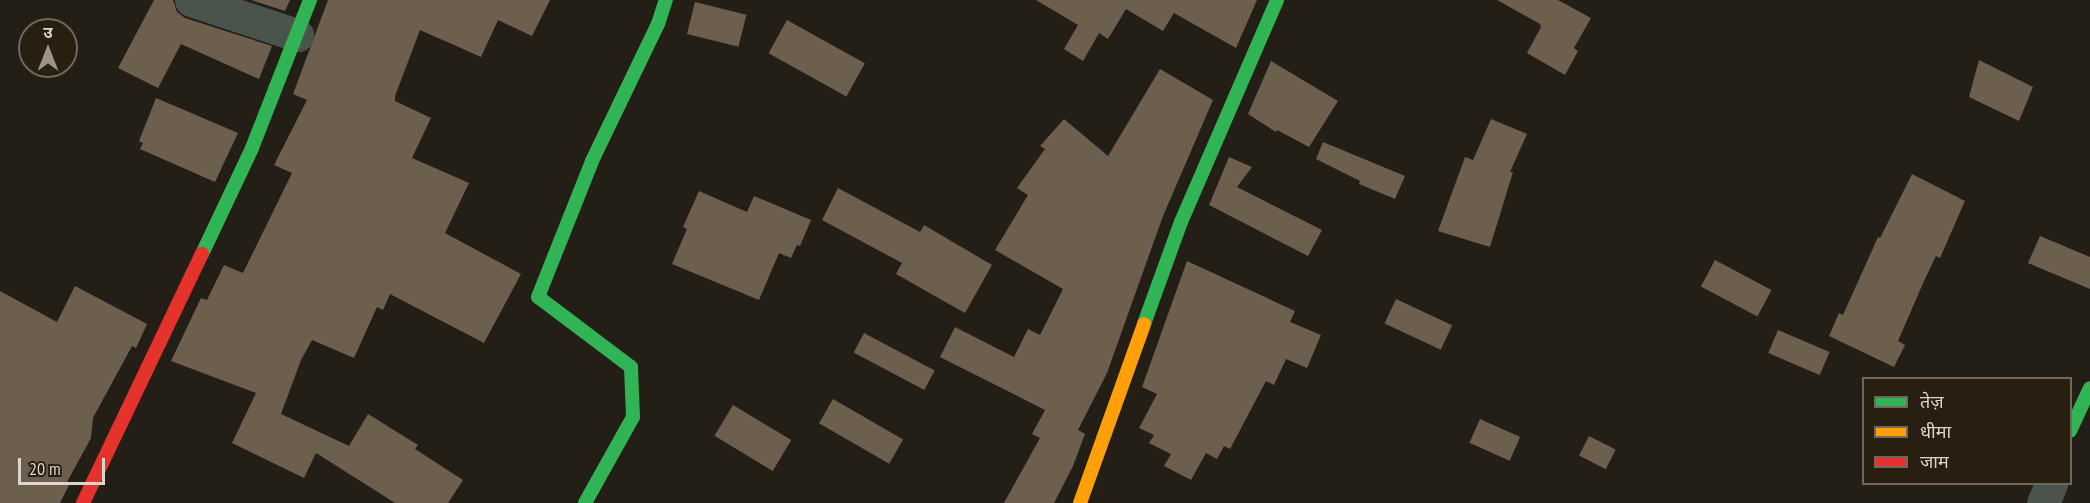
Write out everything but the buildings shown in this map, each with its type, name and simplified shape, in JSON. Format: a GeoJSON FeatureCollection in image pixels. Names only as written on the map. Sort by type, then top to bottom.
{"type":"FeatureCollection","features":[{"type":"Feature","properties":{"kind":"street"},"geometry":{"type":"LineString","coordinates":[[191,0],[297,35]]}},
{"type":"Feature","properties":{"kind":"street"},"geometry":{"type":"LineString","coordinates":[[83,503],[252,148],[310,0]]}},
{"type":"Feature","properties":{"kind":"street"},"geometry":{"type":"LineString","coordinates":[[585,503],[633,417],[632,367],[538,297],[592,161],[658,24],[666,0]]}},
{"type":"Feature","properties":{"kind":"street"},"geometry":{"type":"LineString","coordinates":[[1080,503],[1181,222],[1277,0]]}},
{"type":"Feature","properties":{"kind":"street"},"geometry":{"type":"LineString","coordinates":[[2072,427],[2090,388]]}},
{"type":"Feature","properties":{"kind":"street"},"geometry":{"type":"LineString","coordinates":[[2043,503],[2050,485]]}},
{"type":"Feature","properties":{"kind":"traffic: fast"},"geometry":{"type":"LineString","coordinates":[[202,254],[252,148],[310,0]]}},
{"type":"Feature","properties":{"kind":"traffic: fast"},"geometry":{"type":"LineString","coordinates":[[585,503],[633,417],[631,367],[538,297],[592,161],[658,24],[666,0]]}},
{"type":"Feature","properties":{"kind":"traffic: fast"},"geometry":{"type":"LineString","coordinates":[[1144,324],[1181,222],[1277,0]]}},
{"type":"Feature","properties":{"kind":"traffic: fast"},"geometry":{"type":"LineString","coordinates":[[2072,427],[2090,388]]}},
{"type":"Feature","properties":{"kind":"traffic: slow"},"geometry":{"type":"LineString","coordinates":[[1080,503],[1144,324]]}},
{"type":"Feature","properties":{"kind":"traffic: jam"},"geometry":{"type":"LineString","coordinates":[[83,503],[202,254]]}}]}
